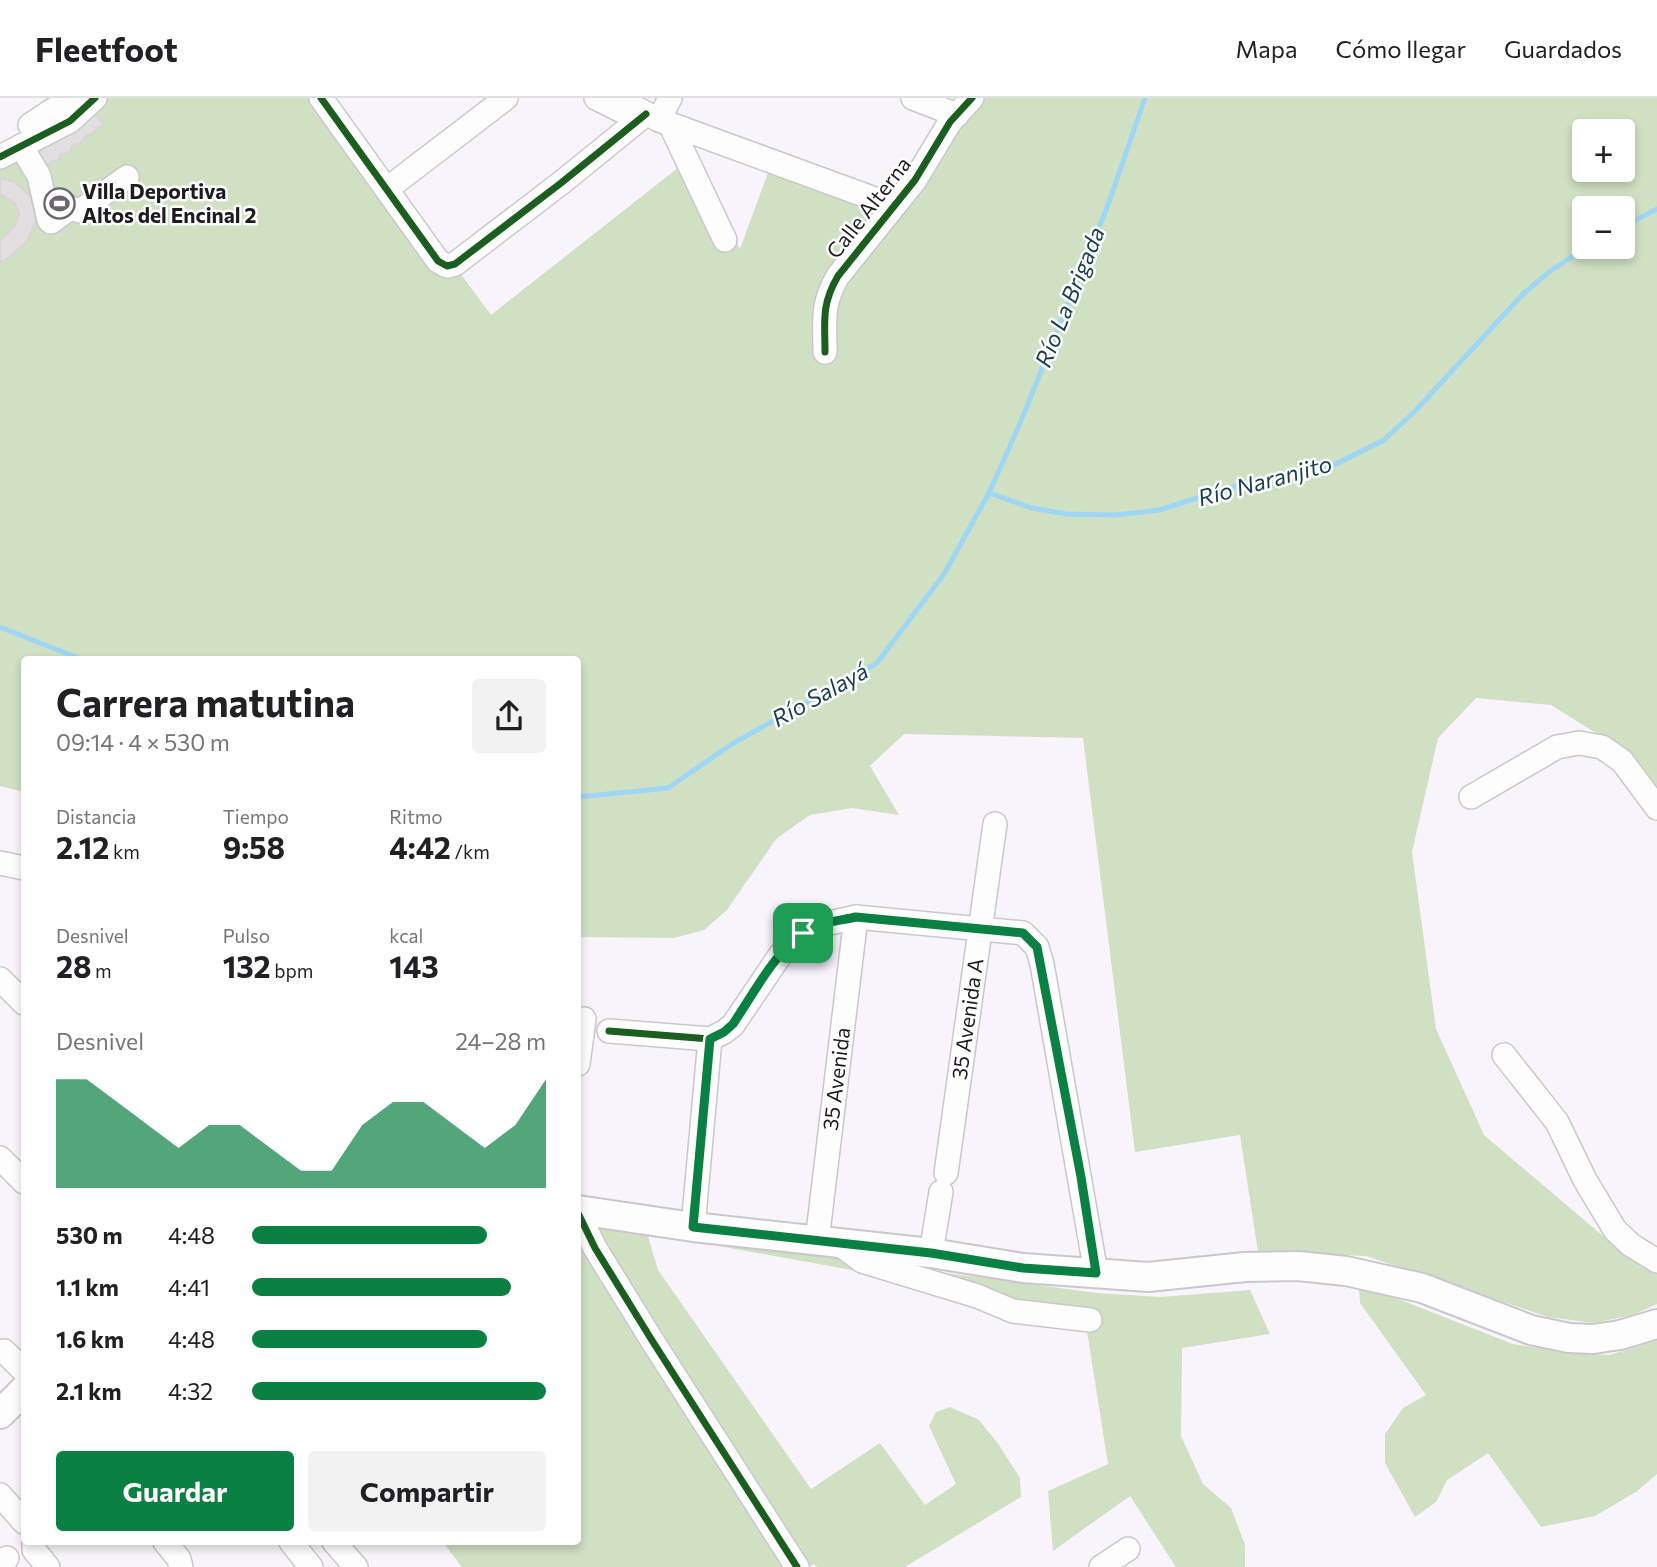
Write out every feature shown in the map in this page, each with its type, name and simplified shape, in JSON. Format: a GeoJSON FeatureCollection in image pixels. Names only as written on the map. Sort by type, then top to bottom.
{"type":"FeatureCollection","features":[{"type":"Feature","properties":{"kind":"main road"},"geometry":{"type":"LineString","coordinates":[[581,1212],[931,1253],[1023,1268],[1148,1277],[1245,1267],[1298,1266],[1346,1272],[1422,1288],[1531,1329],[1569,1338],[1593,1339],[1620,1335],[1657,1324]]}},
{"type":"Feature","properties":{"kind":"main road"},"geometry":{"type":"LineString","coordinates":[[0,1414],[21,1393]]}},
{"type":"Feature","properties":{"kind":"street"},"geometry":{"type":"LineString","coordinates":[[0,157],[10,144],[71,98]]}},
{"type":"Feature","properties":{"kind":"street"},"geometry":{"type":"LineString","coordinates":[[10,144],[70,121],[95,98]]}},
{"type":"Feature","properties":{"kind":"street"},"geometry":{"type":"LineString","coordinates":[[321,98],[438,261],[447,266],[456,264],[647,113],[670,98]]}},
{"type":"Feature","properties":{"kind":"street"},"geometry":{"type":"LineString","coordinates":[[387,189],[506,98]]}},
{"type":"Feature","properties":{"kind":"street"},"geometry":{"type":"LineString","coordinates":[[596,98],[620,110],[647,113],[894,206]]}},
{"type":"Feature","properties":{"kind":"street"},"geometry":{"type":"LineString","coordinates":[[913,98],[965,106]]}},
{"type":"Feature","properties":{"kind":"street","name":"Calle Alterna"},"geometry":{"type":"LineString","coordinates":[[824,352],[823,320],[830,289],[928,162],[965,106]]}},
{"type":"Feature","properties":{"kind":"street"},"geometry":{"type":"LineString","coordinates":[[647,113],[726,240]]}},
{"type":"Feature","properties":{"kind":"street"},"geometry":{"type":"LineString","coordinates":[[10,144],[39,176],[48,180],[70,208],[80,211],[127,177]]}},
{"type":"Feature","properties":{"kind":"street"},"geometry":{"type":"LineString","coordinates":[[1471,797],[1557,747],[1579,743],[1602,747],[1622,761],[1657,808]]}},
{"type":"Feature","properties":{"kind":"street","name":"35 Avenida A"},"geometry":{"type":"LineString","coordinates":[[931,1253],[944,1183],[995,824]]}},
{"type":"Feature","properties":{"kind":"street"},"geometry":{"type":"LineString","coordinates":[[0,863],[21,867]]}},
{"type":"Feature","properties":{"kind":"street"},"geometry":{"type":"LineString","coordinates":[[581,1055],[592,1022],[710,1039],[724,1032],[733,1024],[781,954],[803,933],[821,925],[856,917],[1023,933],[1037,947],[1081,1177],[1096,1273]]}},
{"type":"Feature","properties":{"kind":"street","name":"35 Avenida"},"geometry":{"type":"LineString","coordinates":[[829,1243],[856,917]]}},
{"type":"Feature","properties":{"kind":"street"},"geometry":{"type":"LineString","coordinates":[[0,979],[21,1000]]}},
{"type":"Feature","properties":{"kind":"street"},"geometry":{"type":"LineString","coordinates":[[693,1227],[710,1039]]}},
{"type":"Feature","properties":{"kind":"street"},"geometry":{"type":"LineString","coordinates":[[1504,1055],[1557,1122],[1585,1180],[1615,1230],[1631,1245],[1657,1261]]}},
{"type":"Feature","properties":{"kind":"street"},"geometry":{"type":"LineString","coordinates":[[0,1157],[21,1179]]}},
{"type":"Feature","properties":{"kind":"street"},"geometry":{"type":"LineString","coordinates":[[581,1218],[595,1248],[646,1331],[797,1567]]}},
{"type":"Feature","properties":{"kind":"street"},"geometry":{"type":"LineString","coordinates":[[829,1243],[862,1261],[977,1296],[1013,1311],[1090,1320]]}},
{"type":"Feature","properties":{"kind":"street"},"geometry":{"type":"LineString","coordinates":[[4,1351],[21,1368]]}},
{"type":"Feature","properties":{"kind":"street"},"geometry":{"type":"LineString","coordinates":[[34,1545],[34,1550],[48,1567]]}},
{"type":"Feature","properties":{"kind":"street"},"geometry":{"type":"LineString","coordinates":[[168,1545],[180,1559],[181,1567]]}},
{"type":"Feature","properties":{"kind":"street"},"geometry":{"type":"LineString","coordinates":[[293,1545],[311,1567]]}},
{"type":"Feature","properties":{"kind":"street"},"geometry":{"type":"LineString","coordinates":[[337,1545],[356,1567]]}},
{"type":"Feature","properties":{"kind":"street"},"geometry":{"type":"LineString","coordinates":[[1104,1566],[1128,1549]]}},
{"type":"Feature","properties":{"kind":"green space"},"geometry":{"type":"Polygon","coordinates":[[[101,98],[331,98],[491,315],[693,156],[740,249],[769,170],[885,215],[976,98],[1657,98],[1657,795],[1620,748],[1551,705],[1476,698],[1438,738],[1412,852],[1436,1029],[1484,1135],[1629,1258],[1657,1268],[1657,1304],[1633,1315],[1594,1323],[1548,1317],[1366,1256],[1258,1252],[1240,1135],[1135,1152],[1083,738],[904,734],[870,766],[899,815],[852,808],[810,815],[776,839],[727,910],[704,930],[674,938],[581,937],[581,656],[21,656],[21,791],[0,786],[0,162],[101,98]]]}},
{"type":"Feature","properties":{"kind":"green space"},"geometry":{"type":"Polygon","coordinates":[[[581,1222],[647,1233],[658,1270],[811,1489],[880,1443],[925,1505],[956,1484],[929,1426],[936,1412],[950,1407],[979,1420],[1020,1478],[1021,1497],[905,1567],[817,1567],[814,1564],[810,1567],[462,1567],[445,1545],[581,1545],[581,1222]]]}},
{"type":"Feature","properties":{"kind":"green space"},"geometry":{"type":"Polygon","coordinates":[[[650,1234],[1097,1293],[1161,1297],[1250,1290],[1270,1334],[1182,1348],[1181,1436],[1203,1484],[1231,1508],[1245,1545],[1245,1567],[1176,1567],[1130,1496],[1053,1551],[1048,1491],[1108,1464],[1084,1312],[650,1234]]]}},
{"type":"Feature","properties":{"kind":"green space"},"geometry":{"type":"Polygon","coordinates":[[[1359,1287],[1383,1293],[1513,1344],[1563,1352],[1609,1355],[1657,1341],[1657,1474],[1636,1492],[1595,1516],[1541,1527],[1488,1453],[1447,1480],[1436,1502],[1415,1517],[1385,1463],[1385,1434],[1403,1408],[1426,1395],[1360,1303],[1359,1287]]]}},
{"type":"Feature","properties":{"kind":"building"},"geometry":{"type":"Polygon","coordinates":[[[93,112],[104,125],[45,168],[34,155],[93,112]]]}},
{"type":"Feature","properties":{"kind":"building"},"geometry":{"type":"Polygon","coordinates":[[[0,178],[15,182],[31,197],[36,220],[27,241],[0,263],[0,241],[14,227],[19,214],[15,203],[0,194],[0,178]]]}},
{"type":"Feature","properties":{"kind":"waterway","name":"Río Salayá"},"geometry":{"type":"LineString","coordinates":[[581,797],[668,788],[732,744],[877,663],[944,574],[989,493],[1108,205],[1145,98]]}},
{"type":"Feature","properties":{"kind":"waterway","name":"Río Naranjito"},"geometry":{"type":"LineString","coordinates":[[1635,220],[1657,209]]}},
{"type":"Feature","properties":{"kind":"waterway","name":"Río Naranjito"},"geometry":{"type":"LineString","coordinates":[[989,493],[1032,508],[1066,514],[1116,515],[1159,510],[1249,482],[1334,465],[1384,440],[1415,411],[1523,294],[1572,257]]}},
{"type":"Feature","properties":{"kind":"waterway","name":"Río Salayá"},"geometry":{"type":"LineString","coordinates":[[0,627],[73,656]]}},
{"type":"Feature","properties":{"kind":"cycle path"},"geometry":{"type":"LineString","coordinates":[[0,157],[70,121],[95,98]]}},
{"type":"Feature","properties":{"kind":"cycle path"},"geometry":{"type":"LineString","coordinates":[[321,98],[438,261],[447,266],[455,264],[646,114]]}},
{"type":"Feature","properties":{"kind":"cycle path"},"geometry":{"type":"LineString","coordinates":[[825,352],[826,305],[838,276],[915,180],[950,122],[972,98]]}},
{"type":"Feature","properties":{"kind":"cycle path"},"geometry":{"type":"LineString","coordinates":[[609,1031],[710,1039],[733,1025],[781,954],[803,933],[821,925],[856,917],[1023,933],[1037,947],[1042,964],[1096,1273]]}},
{"type":"Feature","properties":{"kind":"cycle path"},"geometry":{"type":"LineString","coordinates":[[581,1219],[595,1248],[653,1342],[797,1567]]}},
{"type":"Feature","properties":{"kind":"place","name":"Villa Deportiva Altos del Encinal 2"},"geometry":{"type":"Point","coordinates":[59,204]}},
{"type":"Feature","properties":{"kind":"route"},"geometry":{"type":"LineString","coordinates":[[856,917],[1023,933],[1031,939],[1037,947],[1042,964],[1096,1273],[1023,1268],[931,1253],[693,1227],[710,1039],[733,1024],[781,954],[803,933],[821,925],[856,917]]}},
{"type":"Feature","properties":{"kind":"water label","name":"Río La Brigada"},"geometry":{"type":"Point","coordinates":[1070,297]}}]}
